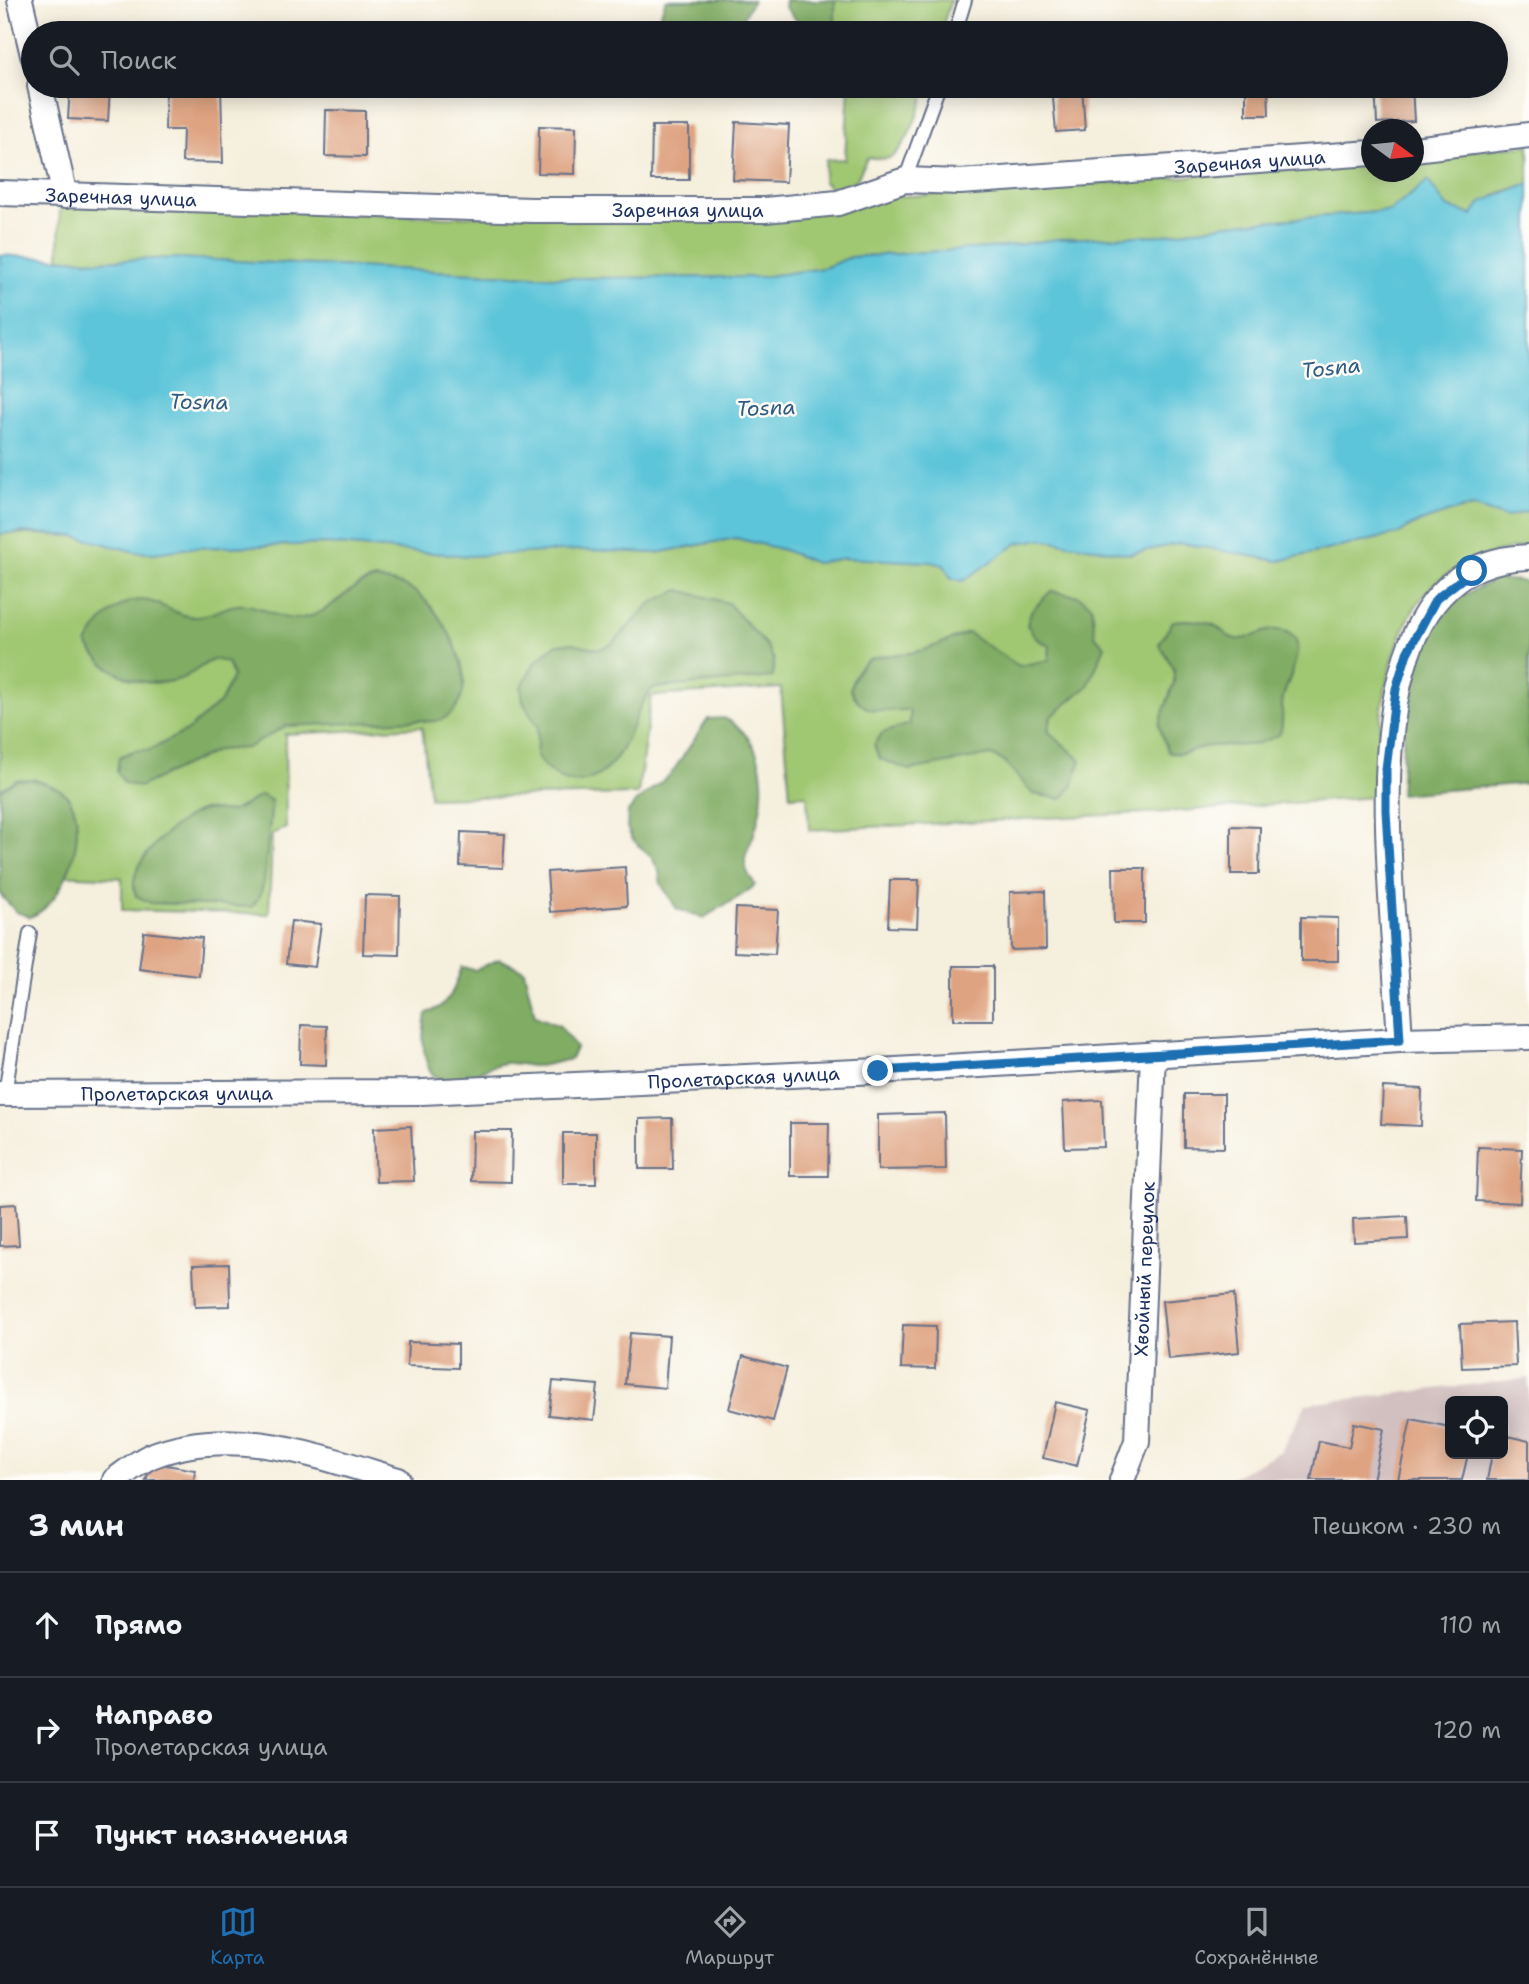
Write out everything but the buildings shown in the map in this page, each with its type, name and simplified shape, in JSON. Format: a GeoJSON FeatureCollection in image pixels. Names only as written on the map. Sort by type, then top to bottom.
{"type":"FeatureCollection","features":[{"type":"Feature","properties":{"kind":"street"},"geometry":{"type":"LineString","coordinates":[[20,0],[25,21]]}},
{"type":"Feature","properties":{"kind":"street"},"geometry":{"type":"LineString","coordinates":[[43,98],[65,195]]}},
{"type":"Feature","properties":{"kind":"street"},"geometry":{"type":"LineString","coordinates":[[1424,148],[1529,135]]}},
{"type":"Feature","properties":{"kind":"street","name":"Заречная улица"},"geometry":{"type":"LineString","coordinates":[[0,193],[532,210],[765,210],[838,203],[905,180],[960,182],[1361,154]]}},
{"type":"Feature","properties":{"kind":"street"},"geometry":{"type":"LineString","coordinates":[[1400,1040],[1386,811],[1386,769],[1396,689],[1407,653],[1436,599],[1472,571],[1517,557],[1529,557]]}},
{"type":"Feature","properties":{"kind":"street","name":"Пролетарская улица"},"geometry":{"type":"LineString","coordinates":[[3,1094],[422,1092],[878,1071],[1400,1040],[1529,1037]]}},
{"type":"Feature","properties":{"kind":"street","name":"Хвойный переулок"},"geometry":{"type":"LineString","coordinates":[[1122,1480],[1137,1441],[1153,1054]]}},
{"type":"Feature","properties":{"kind":"street"},"geometry":{"type":"LineString","coordinates":[[115,1480],[149,1457],[194,1443],[236,1440],[302,1451],[398,1480]]}},
{"type":"Feature","properties":{"kind":"lane"},"geometry":{"type":"LineString","coordinates":[[959,21],[965,0]]}},
{"type":"Feature","properties":{"kind":"lane"},"geometry":{"type":"LineString","coordinates":[[905,180],[935,98]]}},
{"type":"Feature","properties":{"kind":"lane"},"geometry":{"type":"LineString","coordinates":[[3,1094],[30,933]]}},
{"type":"Feature","properties":{"kind":"shaded area"},"geometry":{"type":"Polygon","coordinates":[[[1529,1378],[1529,1480],[1227,1480],[1281,1451],[1306,1404],[1529,1378]]]}},
{"type":"Feature","properties":{"kind":"green space"},"geometry":{"type":"Polygon","coordinates":[[[666,0],[753,0],[741,21],[658,21],[666,0]]]}},
{"type":"Feature","properties":{"kind":"green space"},"geometry":{"type":"Polygon","coordinates":[[[785,0],[835,0],[835,21],[797,21],[784,6],[785,0]]]}},
{"type":"Feature","properties":{"kind":"green space"},"geometry":{"type":"Polygon","coordinates":[[[835,0],[951,0],[944,21],[835,21],[835,0]]]}},
{"type":"Feature","properties":{"kind":"green space"},"geometry":{"type":"Polygon","coordinates":[[[848,98],[923,98],[913,126],[896,153],[886,159],[867,158],[857,179],[836,192],[823,181],[826,160],[845,159],[848,98]]]}},
{"type":"Feature","properties":{"kind":"green space"},"geometry":{"type":"Polygon","coordinates":[[[1529,145],[1529,184],[1499,193],[1473,215],[1447,207],[1428,181],[1390,211],[1228,224],[1163,235],[1057,239],[1003,247],[851,257],[824,268],[761,277],[574,278],[177,258],[98,261],[59,258],[60,202],[451,217],[992,192],[1361,163],[1361,182],[1424,182],[1424,156],[1529,145]]]}},
{"type":"Feature","properties":{"kind":"green space"},"geometry":{"type":"Polygon","coordinates":[[[1475,507],[1506,517],[1529,511],[1529,545],[1490,555],[1452,571],[1431,587],[1415,607],[1393,657],[1386,686],[1378,744],[1375,797],[1166,812],[809,830],[807,795],[790,796],[781,688],[651,696],[638,794],[430,798],[422,727],[285,734],[286,828],[272,834],[269,914],[122,910],[122,878],[57,875],[0,837],[0,534],[4,533],[74,536],[136,552],[154,553],[189,548],[325,544],[469,556],[582,549],[656,553],[736,538],[784,550],[816,563],[844,558],[931,562],[944,565],[951,578],[1018,543],[1041,539],[1129,554],[1181,543],[1278,561],[1397,534],[1434,516],[1475,507]]]}},
{"type":"Feature","properties":{"kind":"green space"},"geometry":{"type":"Polygon","coordinates":[[[376,579],[402,585],[417,593],[432,607],[450,636],[464,677],[461,698],[450,715],[432,721],[286,726],[247,748],[218,750],[139,787],[124,783],[117,772],[119,757],[136,750],[150,750],[188,730],[221,701],[233,676],[228,663],[215,659],[177,680],[151,683],[126,677],[104,664],[87,644],[109,614],[125,603],[143,600],[194,617],[239,605],[253,606],[287,618],[302,618],[322,611],[355,587],[376,579]]]}},
{"type":"Feature","properties":{"kind":"green space"},"geometry":{"type":"Polygon","coordinates":[[[1496,579],[1521,581],[1529,585],[1529,783],[1400,794],[1407,705],[1416,662],[1424,641],[1434,621],[1446,607],[1496,579]]]}},
{"type":"Feature","properties":{"kind":"green space"},"geometry":{"type":"Polygon","coordinates":[[[679,590],[728,603],[767,646],[774,660],[773,677],[653,688],[640,707],[618,756],[608,768],[585,781],[572,782],[548,770],[536,756],[538,727],[523,702],[521,687],[535,662],[557,644],[572,643],[599,649],[612,644],[651,603],[679,590]]]}},
{"type":"Feature","properties":{"kind":"green space"},"geometry":{"type":"Polygon","coordinates":[[[1051,591],[1078,596],[1092,606],[1095,635],[1105,646],[1088,686],[1051,717],[1048,731],[1081,760],[1072,787],[1062,799],[1033,794],[1004,761],[991,755],[909,770],[880,759],[874,745],[882,733],[910,724],[910,710],[882,711],[868,709],[862,705],[850,689],[860,667],[875,658],[915,652],[968,633],[1019,666],[1049,660],[1050,646],[1037,639],[1027,625],[1031,611],[1051,591]]]}},
{"type":"Feature","properties":{"kind":"green space"},"geometry":{"type":"Polygon","coordinates":[[[1173,621],[1211,624],[1236,639],[1278,630],[1289,633],[1295,639],[1296,658],[1283,698],[1280,734],[1253,744],[1210,746],[1184,753],[1168,752],[1159,725],[1174,682],[1174,669],[1159,644],[1173,621]]]}},
{"type":"Feature","properties":{"kind":"green space"},"geometry":{"type":"Polygon","coordinates":[[[724,718],[749,739],[761,768],[759,818],[745,860],[746,870],[755,885],[704,918],[677,909],[661,884],[659,871],[652,858],[632,839],[627,827],[628,812],[636,802],[671,774],[708,719],[724,718]]]}},
{"type":"Feature","properties":{"kind":"green space"},"geometry":{"type":"Polygon","coordinates":[[[32,779],[53,786],[67,796],[75,813],[77,830],[75,848],[63,883],[42,910],[30,917],[16,912],[0,894],[0,790],[16,780],[32,779]]]}},
{"type":"Feature","properties":{"kind":"green space"},"geometry":{"type":"Polygon","coordinates":[[[261,795],[272,801],[264,882],[260,896],[252,907],[151,903],[136,896],[134,884],[144,858],[153,846],[177,825],[204,810],[232,811],[261,795]]]}},
{"type":"Feature","properties":{"kind":"green space"},"geometry":{"type":"Polygon","coordinates":[[[499,959],[524,970],[535,1016],[560,1026],[576,1048],[571,1059],[538,1066],[499,1064],[455,1082],[443,1082],[435,1077],[425,1057],[427,1013],[447,1001],[462,967],[475,970],[499,959]]]}},
{"type":"Feature","properties":{"kind":"water","name":"Tosna"},"geometry":{"type":"Polygon","coordinates":[[[1428,181],[1447,207],[1473,215],[1481,202],[1529,184],[1529,511],[1506,517],[1475,507],[1463,508],[1414,524],[1397,534],[1278,561],[1181,543],[1129,554],[1041,539],[1018,543],[963,581],[951,578],[944,565],[931,562],[844,558],[816,563],[784,550],[736,538],[656,553],[582,550],[469,556],[325,544],[189,548],[154,553],[136,552],[74,536],[22,532],[0,534],[0,255],[98,261],[177,258],[574,278],[761,277],[824,268],[851,257],[1003,247],[1057,239],[1163,235],[1228,224],[1390,211],[1428,181]]]}},
{"type":"Feature","properties":{"kind":"route"},"geometry":{"type":"LineString","coordinates":[[878,1071],[1400,1040],[1386,811],[1386,769],[1396,689],[1407,653],[1436,599],[1472,571]]}}]}
